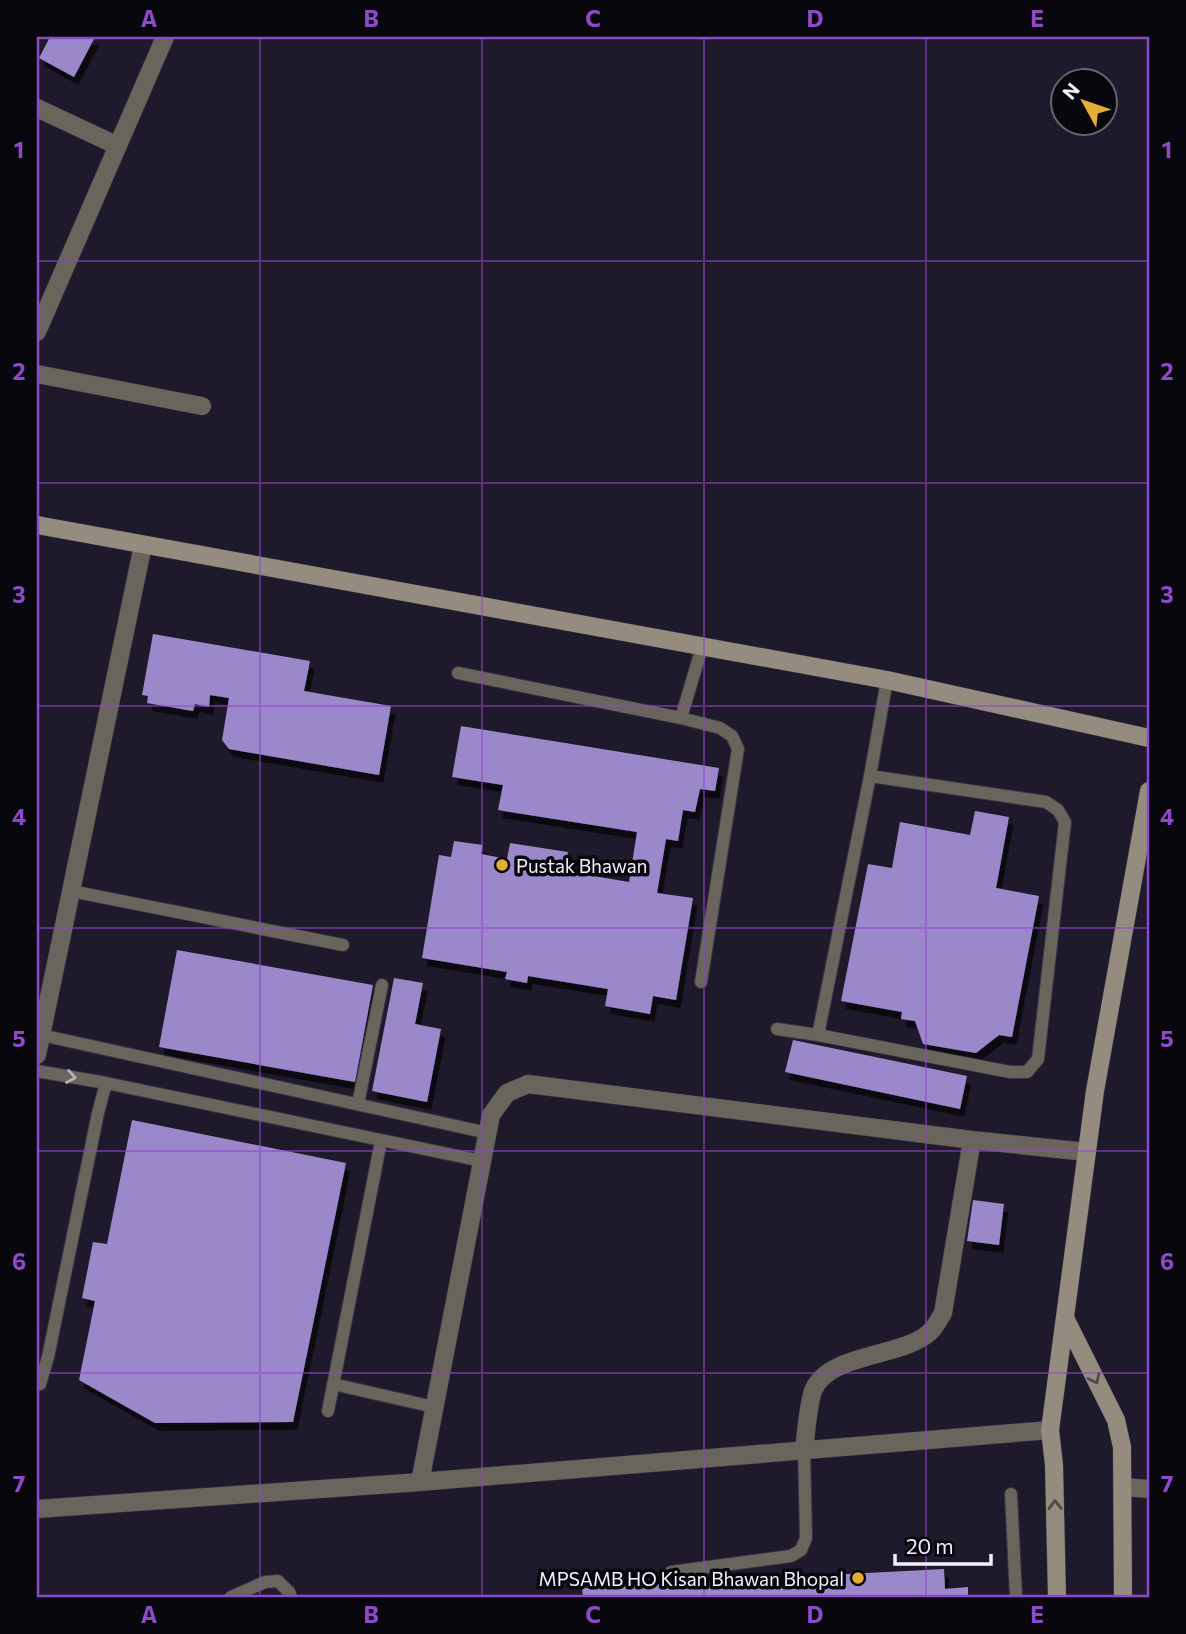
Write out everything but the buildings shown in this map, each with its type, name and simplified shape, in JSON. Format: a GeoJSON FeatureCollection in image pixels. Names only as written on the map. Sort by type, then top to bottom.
{"type":"FeatureCollection","features":[{"type":"Feature","properties":{"kind":"street"},"geometry":{"type":"LineString","coordinates":[[37,332],[44,296],[118,146],[165,37]]}},
{"type":"Feature","properties":{"kind":"street"},"geometry":{"type":"LineString","coordinates":[[37,108],[118,146]]}},
{"type":"Feature","properties":{"kind":"street"},"geometry":{"type":"LineString","coordinates":[[37,374],[202,406]]}},
{"type":"Feature","properties":{"kind":"street"},"geometry":{"type":"LineString","coordinates":[[37,525],[887,680],[1149,738]]}},
{"type":"Feature","properties":{"kind":"street"},"geometry":{"type":"LineString","coordinates":[[37,1055],[143,545]]}},
{"type":"Feature","properties":{"kind":"street"},"geometry":{"type":"LineString","coordinates":[[1057,1597],[1054,1465],[1050,1430],[1096,1091],[1149,791]]}},
{"type":"Feature","properties":{"kind":"street"},"geometry":{"type":"LineString","coordinates":[[420,1482],[491,1115],[507,1093],[528,1084],[1087,1152]]}},
{"type":"Feature","properties":{"kind":"street"},"geometry":{"type":"LineString","coordinates":[[804,1450],[812,1392],[820,1378],[834,1369],[912,1343],[930,1332],[943,1313],[972,1140]]}},
{"type":"Feature","properties":{"kind":"street"},"geometry":{"type":"LineString","coordinates":[[1065,1318],[1116,1420],[1122,1447],[1123,1597]]}},
{"type":"Feature","properties":{"kind":"street"},"geometry":{"type":"LineString","coordinates":[[37,1509],[420,1482],[1050,1430]]}},
{"type":"Feature","properties":{"kind":"street"},"geometry":{"type":"LineString","coordinates":[[1123,1488],[1149,1489]]}},
{"type":"Feature","properties":{"kind":"lane"},"geometry":{"type":"LineString","coordinates":[[681,718],[702,647]]}},
{"type":"Feature","properties":{"kind":"lane"},"geometry":{"type":"LineString","coordinates":[[458,673],[681,718],[720,728],[732,736],[738,748],[701,982]]}},
{"type":"Feature","properties":{"kind":"lane"},"geometry":{"type":"LineString","coordinates":[[818,1034],[887,680]]}},
{"type":"Feature","properties":{"kind":"lane"},"geometry":{"type":"LineString","coordinates":[[777,1029],[818,1034],[1010,1072],[1027,1072],[1038,1059],[1065,822],[1058,810],[1046,802],[870,776]]}},
{"type":"Feature","properties":{"kind":"lane"},"geometry":{"type":"LineString","coordinates":[[71,891],[343,944]]}},
{"type":"Feature","properties":{"kind":"lane"},"geometry":{"type":"LineString","coordinates":[[358,1104],[382,985]]}},
{"type":"Feature","properties":{"kind":"lane"},"geometry":{"type":"LineString","coordinates":[[41,1035],[488,1133]]}},
{"type":"Feature","properties":{"kind":"lane"},"geometry":{"type":"LineString","coordinates":[[37,1071],[482,1161]]}},
{"type":"Feature","properties":{"kind":"lane"},"geometry":{"type":"LineString","coordinates":[[38,1384],[48,1357],[106,1083]]}},
{"type":"Feature","properties":{"kind":"lane"},"geometry":{"type":"LineString","coordinates":[[327,1411],[381,1141]]}},
{"type":"Feature","properties":{"kind":"lane"},"geometry":{"type":"LineString","coordinates":[[333,1384],[434,1407]]}},
{"type":"Feature","properties":{"kind":"lane"},"geometry":{"type":"LineString","coordinates":[[671,1572],[791,1556],[802,1550],[806,1538],[804,1450]]}},
{"type":"Feature","properties":{"kind":"lane"},"geometry":{"type":"LineString","coordinates":[[1011,1493],[1016,1597]]}},
{"type":"Feature","properties":{"kind":"lane"},"geometry":{"type":"LineString","coordinates":[[231,1597],[265,1582],[278,1581],[291,1597]]}},
{"type":"Feature","properties":{"kind":"place","name":"Pustak Bhawan"},"geometry":{"type":"Point","coordinates":[502,865]}},
{"type":"Feature","properties":{"kind":"place","name":"MPSAMB HO Kisan Bhawan Bhopal"},"geometry":{"type":"Point","coordinates":[858,1578]}}]}
